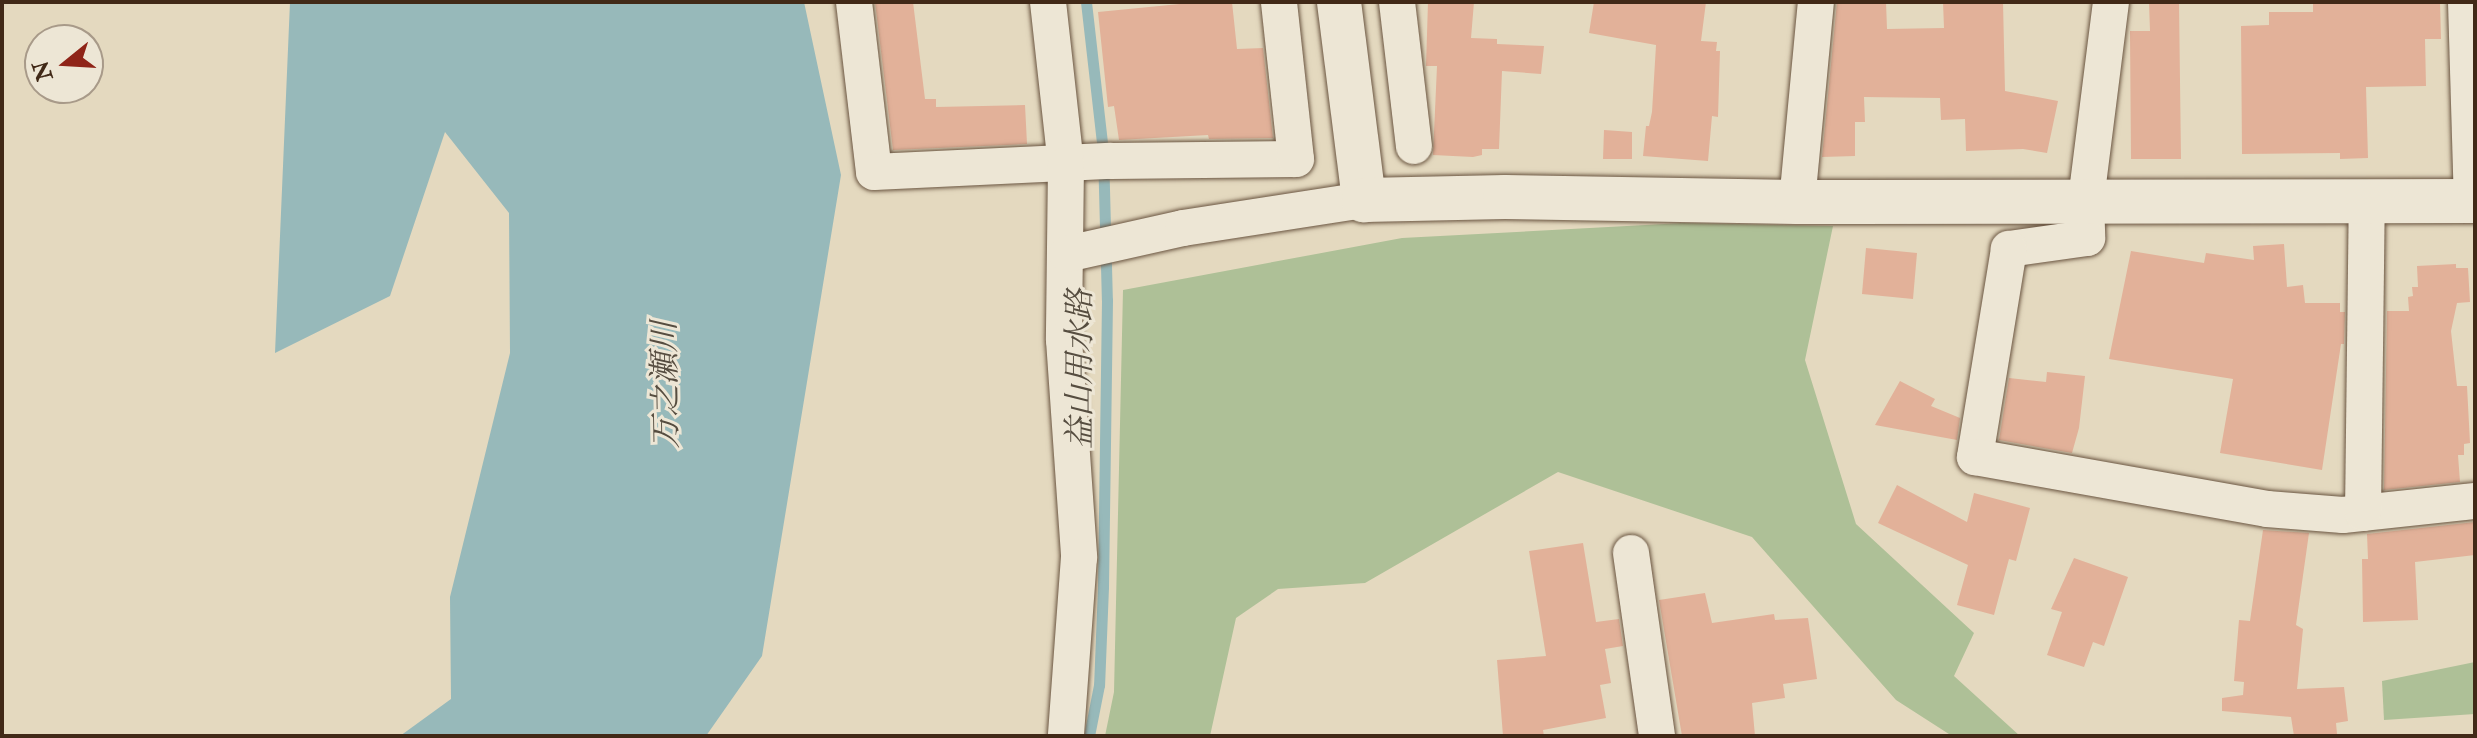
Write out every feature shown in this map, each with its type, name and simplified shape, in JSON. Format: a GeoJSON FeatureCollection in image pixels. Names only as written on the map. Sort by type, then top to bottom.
{"type":"FeatureCollection","features":[{"type":"Feature","properties":{"kind":"street"},"geometry":{"type":"LineString","coordinates":[[854,2],[874,172],[1088,163],[1296,159],[1279,2]]}},
{"type":"Feature","properties":{"kind":"street"},"geometry":{"type":"LineString","coordinates":[[1048,2],[1088,163],[1064,340],[1079,557],[1066,736]]}},
{"type":"Feature","properties":{"kind":"street"},"geometry":{"type":"LineString","coordinates":[[1339,2],[1364,200]]}},
{"type":"Feature","properties":{"kind":"street"},"geometry":{"type":"LineString","coordinates":[[1397,2],[1414,146]]}},
{"type":"Feature","properties":{"kind":"street"},"geometry":{"type":"LineString","coordinates":[[1797,202],[1816,2]]}},
{"type":"Feature","properties":{"kind":"street"},"geometry":{"type":"LineString","coordinates":[[2111,2],[2086,201],[2087,238],[2009,249],[1975,457],[2267,509],[2343,515],[2475,501]]}},
{"type":"Feature","properties":{"kind":"street"},"geometry":{"type":"LineString","coordinates":[[1078,251],[1127,239],[1364,200],[1505,197],[1797,202],[2474,201],[2466,2]]}},
{"type":"Feature","properties":{"kind":"street"},"geometry":{"type":"LineString","coordinates":[[2363,513],[2367,200]]}},
{"type":"Feature","properties":{"kind":"street"},"geometry":{"type":"LineString","coordinates":[[1631,553],[1657,736]]}},
{"type":"Feature","properties":{"kind":"green space"},"geometry":{"type":"Polygon","coordinates":[[[1683,223],[1833,226],[1805,360],[1856,524],[1974,633],[1954,676],[2020,736],[1952,736],[1896,700],[1752,537],[1558,472],[1365,583],[1278,589],[1236,618],[1210,736],[1105,736],[1114,692],[1123,290],[1402,238],[1683,223]]]}},
{"type":"Feature","properties":{"kind":"green space"},"geometry":{"type":"Polygon","coordinates":[[[2475,662],[2475,714],[2384,720],[2382,681],[2475,662]]]}},
{"type":"Feature","properties":{"kind":"water","name":"万之瀬川"},"geometry":{"type":"Polygon","coordinates":[[[290,2],[804,2],[841,175],[762,656],[706,736],[400,736],[451,699],[450,597],[510,353],[509,213],[445,132],[390,296],[275,353],[290,2]]]}},
{"type":"Feature","properties":{"kind":"building"},"geometry":{"type":"Polygon","coordinates":[[[875,2],[913,2],[925,99],[936,99],[936,107],[1025,105],[1027,144],[893,150],[875,2]]]}},
{"type":"Feature","properties":{"kind":"building"},"geometry":{"type":"Polygon","coordinates":[[[1232,2],[1237,49],[1263,48],[1273,138],[1209,139],[1208,135],[1119,140],[1114,106],[1108,107],[1098,12],[1232,2]]]}},
{"type":"Feature","properties":{"kind":"building"},"geometry":{"type":"Polygon","coordinates":[[[1428,2],[1474,2],[1471,38],[1497,39],[1497,44],[1544,46],[1541,74],[1502,71],[1499,149],[1482,149],[1482,155],[1473,157],[1433,155],[1437,66],[1426,66],[1428,2]]]}},
{"type":"Feature","properties":{"kind":"building"},"geometry":{"type":"Polygon","coordinates":[[[1594,2],[1706,2],[1701,41],[1717,42],[1716,51],[1720,51],[1718,117],[1712,116],[1708,161],[1643,156],[1646,126],[1649,126],[1652,112],[1656,45],[1589,33],[1594,2]]]}},
{"type":"Feature","properties":{"kind":"building"},"geometry":{"type":"Polygon","coordinates":[[[1837,2],[1886,2],[1887,29],[1944,28],[1943,2],[2003,2],[2005,91],[2058,101],[2047,153],[2023,149],[1966,151],[1965,119],[1941,120],[1940,98],[1864,97],[1865,122],[1855,122],[1855,156],[1822,157],[1837,2]]]}},
{"type":"Feature","properties":{"kind":"building"},"geometry":{"type":"Polygon","coordinates":[[[2179,2],[2181,159],[2131,159],[2130,31],[2150,31],[2149,3],[2179,2]]]}},
{"type":"Feature","properties":{"kind":"building"},"geometry":{"type":"Polygon","coordinates":[[[2313,2],[2440,2],[2441,39],[2425,39],[2426,86],[2366,87],[2368,158],[2340,159],[2340,153],[2242,154],[2241,26],[2269,25],[2269,12],[2313,12],[2313,2]]]}},
{"type":"Feature","properties":{"kind":"building"},"geometry":{"type":"Polygon","coordinates":[[[1604,130],[1632,132],[1632,159],[1603,159],[1604,130]]]}},
{"type":"Feature","properties":{"kind":"building"},"geometry":{"type":"Polygon","coordinates":[[[2284,244],[2287,287],[2303,285],[2305,303],[2340,303],[2340,312],[2345,312],[2344,344],[2341,344],[2322,470],[2220,453],[2233,379],[2109,359],[2131,251],[2204,263],[2206,253],[2254,260],[2253,246],[2284,244]]]}},
{"type":"Feature","properties":{"kind":"building"},"geometry":{"type":"Polygon","coordinates":[[[1866,248],[1917,253],[1913,299],[1862,294],[1866,248]]]}},
{"type":"Feature","properties":{"kind":"building"},"geometry":{"type":"Polygon","coordinates":[[[2456,264],[2456,268],[2468,268],[2470,302],[2457,303],[2451,331],[2457,386],[2467,386],[2470,443],[2464,444],[2464,455],[2458,455],[2460,482],[2384,490],[2387,311],[2409,311],[2408,297],[2413,296],[2412,287],[2418,287],[2417,266],[2456,264]]]}},
{"type":"Feature","properties":{"kind":"building"},"geometry":{"type":"Polygon","coordinates":[[[2047,372],[2085,376],[2079,428],[2072,453],[1999,440],[2009,378],[2046,382],[2047,372]]]}},
{"type":"Feature","properties":{"kind":"building"},"geometry":{"type":"Polygon","coordinates":[[[1900,381],[1935,399],[1931,406],[1960,418],[1957,440],[1875,425],[1900,381]]]}},
{"type":"Feature","properties":{"kind":"building"},"geometry":{"type":"Polygon","coordinates":[[[1897,485],[1967,522],[1974,493],[2030,508],[2016,561],[2009,559],[1994,615],[1957,605],[1968,565],[1878,523],[1897,485]]]}},
{"type":"Feature","properties":{"kind":"building"},"geometry":{"type":"Polygon","coordinates":[[[2475,522],[2475,555],[2415,562],[2418,620],[2363,622],[2362,559],[2368,559],[2367,534],[2475,522]]]}},
{"type":"Feature","properties":{"kind":"building"},"geometry":{"type":"Polygon","coordinates":[[[2263,530],[2309,533],[2296,625],[2303,629],[2297,689],[2344,687],[2348,721],[2336,723],[2337,734],[2294,736],[2291,717],[2222,711],[2222,698],[2243,695],[2244,682],[2234,681],[2239,620],[2250,621],[2263,530]]]}},
{"type":"Feature","properties":{"kind":"building"},"geometry":{"type":"Polygon","coordinates":[[[1583,543],[1596,622],[1619,619],[1623,646],[1605,649],[1611,683],[1600,685],[1606,718],[1543,730],[1544,736],[1503,736],[1497,660],[1546,656],[1529,551],[1583,543]]]}},
{"type":"Feature","properties":{"kind":"building"},"geometry":{"type":"Polygon","coordinates":[[[2074,558],[2128,577],[2104,646],[2093,642],[2084,667],[2047,655],[2062,612],[2051,609],[2074,558]]]}},
{"type":"Feature","properties":{"kind":"building"},"geometry":{"type":"Polygon","coordinates":[[[1705,593],[1712,623],[1774,614],[1775,620],[1808,618],[1817,679],[1783,684],[1785,698],[1752,703],[1755,736],[1682,736],[1659,600],[1705,593]]]}},
{"type":"Feature","properties":{"kind":"waterway","name":"益山用水路"},"geometry":{"type":"LineString","coordinates":[[1086,2],[1103,151],[1107,300],[1099,685],[1089,736]]}}]}
